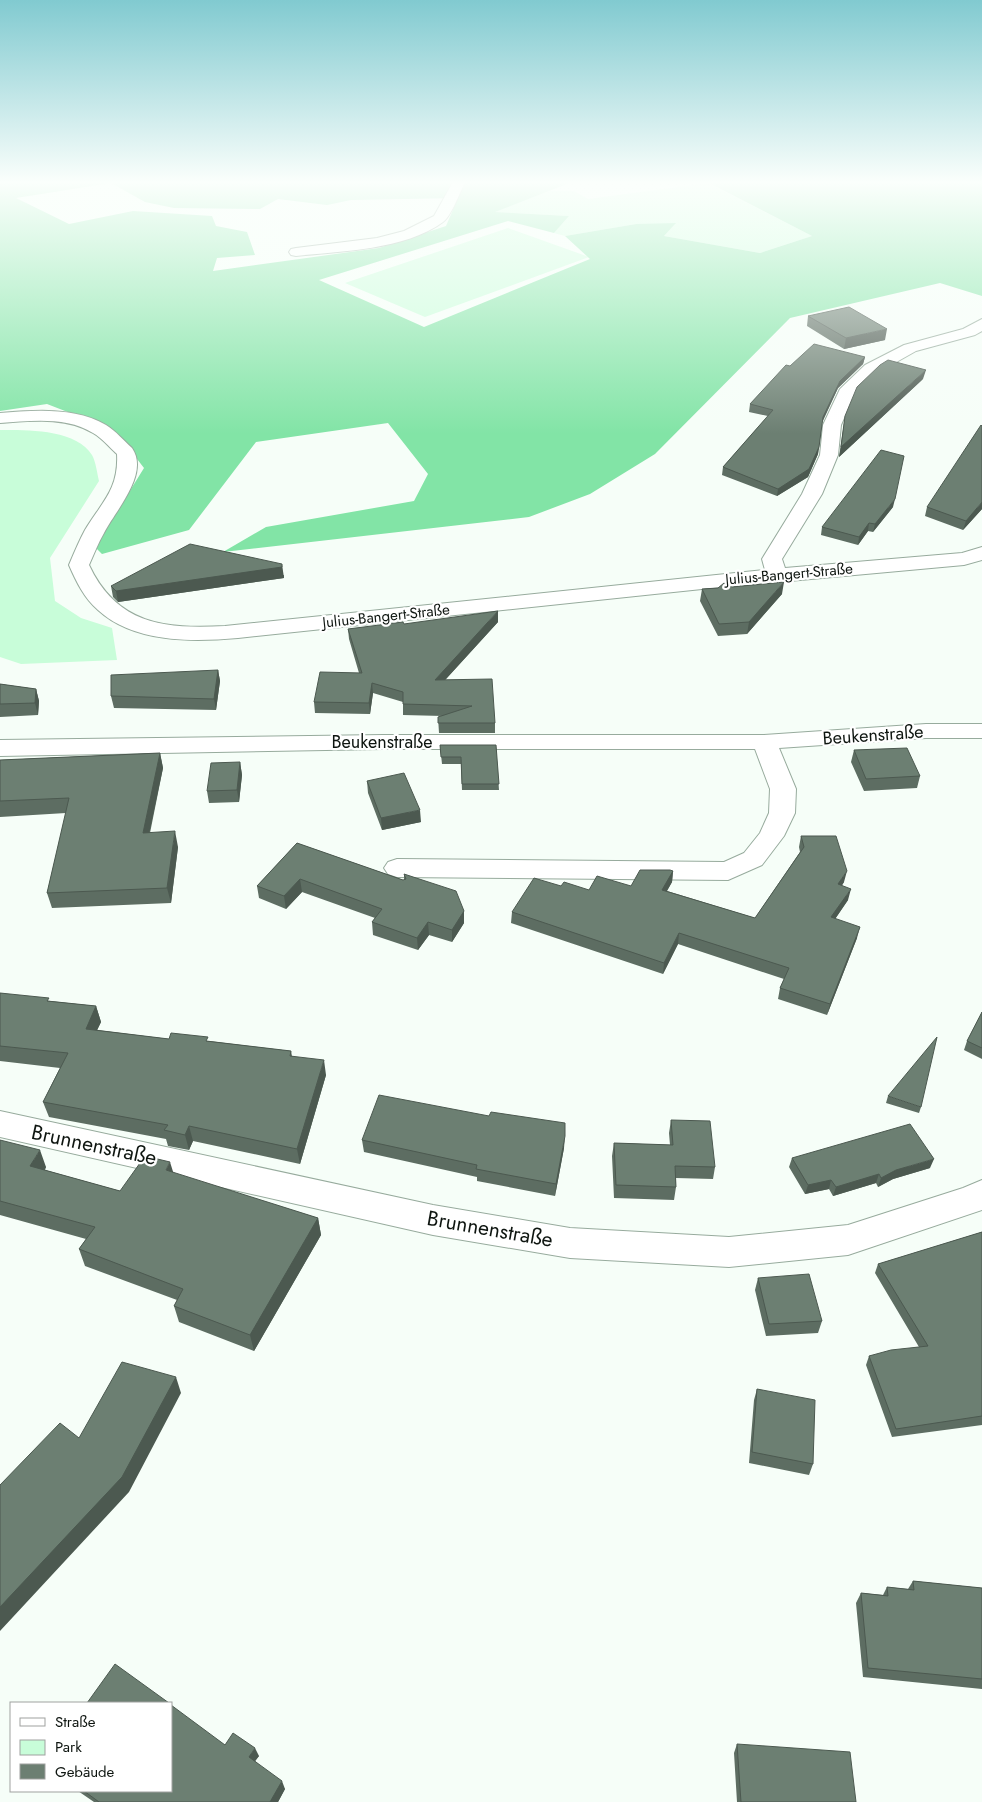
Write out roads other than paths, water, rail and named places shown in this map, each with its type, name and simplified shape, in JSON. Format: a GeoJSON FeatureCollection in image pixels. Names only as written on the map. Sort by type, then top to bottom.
{"type":"FeatureCollection","features":[{"type":"Feature","properties":{"kind":"street"},"geometry":{"type":"LineString","coordinates":[[777,574],[772,559],[803,509],[829,455],[832,425],[846,393],[871,369],[910,348],[968,332],[982,324]]}},
{"type":"Feature","properties":{"kind":"street","name":"Julius-Bangert-Straße"},"geometry":{"type":"LineString","coordinates":[[0,418],[38,416],[76,420],[97,427],[126,452],[127,467],[123,487],[94,532],[79,565],[86,584],[101,603],[114,614],[148,627],[174,632],[205,634],[777,574],[964,559],[982,553]]}},
{"type":"Feature","properties":{"kind":"street","name":"Beukenstraße"},"geometry":{"type":"LineString","coordinates":[[0,748],[383,742],[764,742],[926,731],[982,731]]}},
{"type":"Feature","properties":{"kind":"street"},"geometry":{"type":"LineString","coordinates":[[397,868],[728,871],[752,859],[771,836],[782,813],[783,789],[764,742]]}},
{"type":"Feature","properties":{"kind":"street","name":"Brunnenstraße"},"geometry":{"type":"LineString","coordinates":[[0,1124],[433,1220],[570,1243],[729,1252],[848,1240],[974,1199],[982,1194]]}}]}
